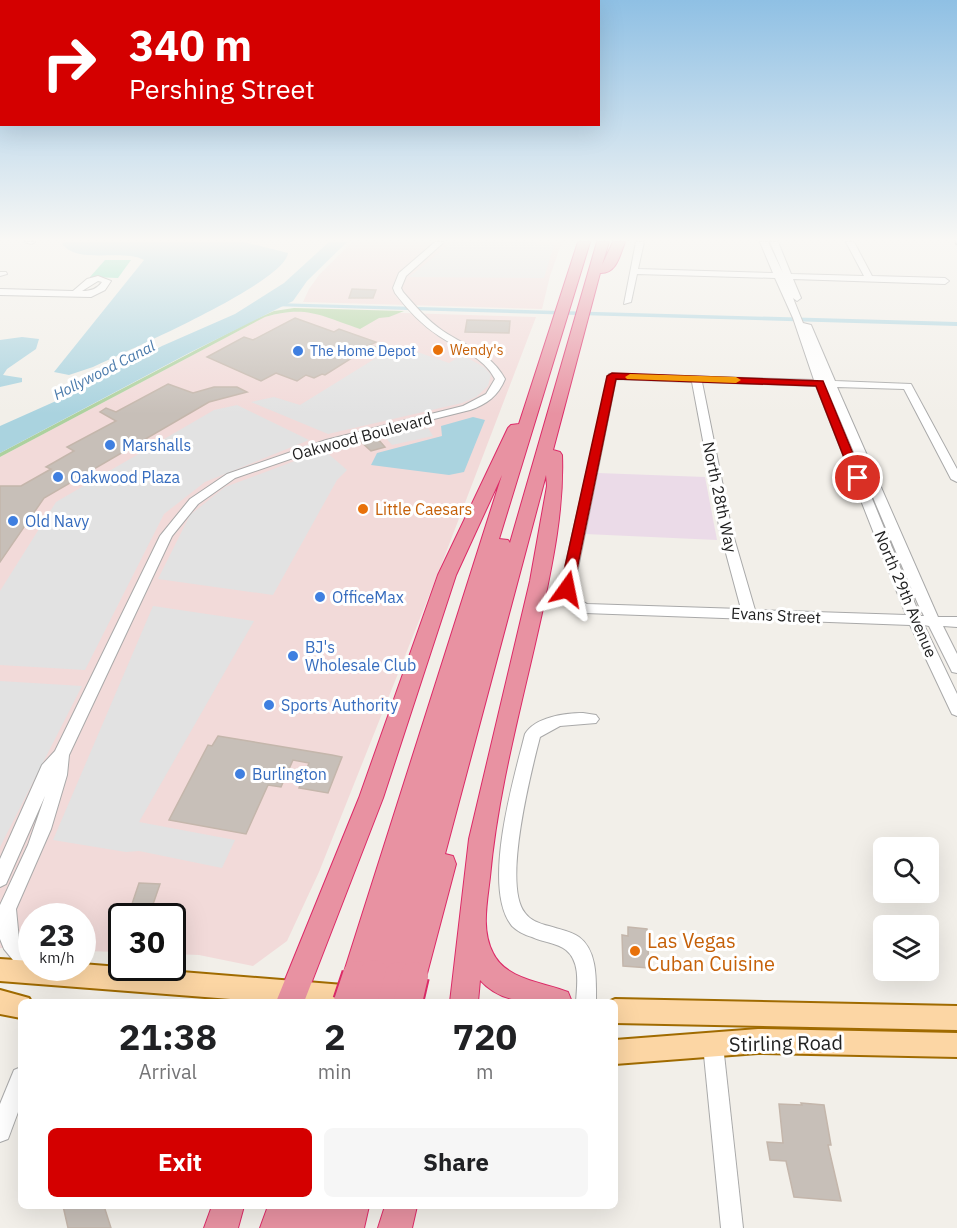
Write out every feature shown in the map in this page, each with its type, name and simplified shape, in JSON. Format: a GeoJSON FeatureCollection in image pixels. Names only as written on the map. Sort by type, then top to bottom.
{"type":"FeatureCollection","features":[{"type":"Feature","properties":{"kind":"highway"},"geometry":{"type":"LineString","coordinates":[[371,999],[393,987],[554,455],[578,299]]}},
{"type":"Feature","properties":{"kind":"highway"},"geometry":{"type":"LineString","coordinates":[[393,987],[579,299]]}},
{"type":"Feature","properties":{"kind":"highway"},"geometry":{"type":"LineString","coordinates":[[393,987],[530,412],[582,299]]}},
{"type":"Feature","properties":{"kind":"highway"},"geometry":{"type":"LineString","coordinates":[[576,314],[585,299]]}},
{"type":"Feature","properties":{"kind":"highway"},"geometry":{"type":"LineString","coordinates":[[291,998],[371,798],[447,575],[512,433],[530,412]]}},
{"type":"Feature","properties":{"kind":"highway"},"geometry":{"type":"LineString","coordinates":[[464,999],[481,838],[539,581],[555,486],[554,455]]}},
{"type":"Feature","properties":{"kind":"highway"},"geometry":{"type":"LineString","coordinates":[[472,921],[475,946],[481,962],[497,981],[513,989],[548,999]]}},
{"type":"Feature","properties":{"kind":"highway"},"geometry":{"type":"LineString","coordinates":[[357,999],[393,987]]}},
{"type":"Feature","properties":{"kind":"highway"},"geometry":{"type":"LineString","coordinates":[[221,1228],[227,1209]]}},
{"type":"Feature","properties":{"kind":"highway"},"geometry":{"type":"LineString","coordinates":[[277,1228],[283,1209]]}},
{"type":"Feature","properties":{"kind":"highway"},"geometry":{"type":"LineString","coordinates":[[299,1228],[304,1209]]}},
{"type":"Feature","properties":{"kind":"highway"},"geometry":{"type":"LineString","coordinates":[[331,1228],[336,1209]]}},
{"type":"Feature","properties":{"kind":"highway"},"geometry":{"type":"LineString","coordinates":[[347,1228],[352,1209]]}},
{"type":"Feature","properties":{"kind":"highway"},"geometry":{"type":"LineString","coordinates":[[395,1228],[400,1209]]}},
{"type":"Feature","properties":{"kind":"main road"},"geometry":{"type":"LineString","coordinates":[[0,970],[18,969]]}},
{"type":"Feature","properties":{"kind":"main road"},"geometry":{"type":"LineString","coordinates":[[96,975],[291,998],[393,987]]}},
{"type":"Feature","properties":{"kind":"main road"},"geometry":{"type":"LineString","coordinates":[[0,1002],[18,1005]]}},
{"type":"Feature","properties":{"kind":"main road","name":"Stirling Road"},"geometry":{"type":"LineString","coordinates":[[618,1011],[867,1013],[957,1018]]}},
{"type":"Feature","properties":{"kind":"main road","name":"Stirling Road"},"geometry":{"type":"LineString","coordinates":[[618,1052],[758,1041],[957,1045]]}},
{"type":"Feature","properties":{"kind":"street","name":"Oakwood Boulevard"},"geometry":{"type":"LineString","coordinates":[[0,879],[50,765],[62,755],[166,536],[177,518],[200,496],[231,476],[318,445],[460,410],[478,404],[492,395],[500,379],[496,369],[486,358],[443,335],[405,299]]}},
{"type":"Feature","properties":{"kind":"street","name":"North 29th Avenue"},"geometry":{"type":"LineString","coordinates":[[790,299],[833,383],[899,542],[957,668]]}},
{"type":"Feature","properties":{"kind":"street","name":"North 29th Avenue"},"geometry":{"type":"LineString","coordinates":[[795,299],[820,383],[915,621],[957,710]]}},
{"type":"Feature","properties":{"kind":"street","name":"Evans Street"},"geometry":{"type":"LineString","coordinates":[[696,379],[612,376],[566,593],[569,600],[578,606],[596,608],[957,622]]}},
{"type":"Feature","properties":{"kind":"street"},"geometry":{"type":"LineString","coordinates":[[696,379],[907,386],[957,480]]}},
{"type":"Feature","properties":{"kind":"street","name":"North 28th Way"},"geometry":{"type":"LineString","coordinates":[[696,379],[726,531],[749,613]]}},
{"type":"Feature","properties":{"kind":"street"},"geometry":{"type":"LineString","coordinates":[[586,999],[586,964],[579,950],[572,943],[522,923],[512,912],[507,896],[510,839],[533,734],[554,722],[570,718],[591,719]]}},
{"type":"Feature","properties":{"kind":"street","name":"Oakwood Boulevard"},"geometry":{"type":"LineString","coordinates":[[4,917],[28,870],[46,822],[62,767],[62,755]]}},
{"type":"Feature","properties":{"kind":"street"},"geometry":{"type":"LineString","coordinates":[[4,917],[10,946],[18,955]]}},
{"type":"Feature","properties":{"kind":"street"},"geometry":{"type":"LineString","coordinates":[[713,1045],[732,1228]]}},
{"type":"Feature","properties":{"kind":"street"},"geometry":{"type":"LineString","coordinates":[[0,1131],[18,1085]]}},
{"type":"Feature","properties":{"kind":"shaded area"},"geometry":{"type":"Polygon","coordinates":[[[304,299],[544,299],[542,309],[303,302],[304,299]]]}},
{"type":"Feature","properties":{"kind":"shaded area"},"geometry":{"type":"Polygon","coordinates":[[[305,310],[536,317],[442,563],[319,872],[287,941],[253,966],[186,954],[186,903],[108,903],[108,952],[96,951],[96,903],[18,903],[18,949],[0,948],[0,457],[265,317],[305,310]]]}},
{"type":"Feature","properties":{"kind":"shaded area"},"geometry":{"type":"Polygon","coordinates":[[[397,345],[449,363],[462,355],[484,367],[491,375],[488,386],[476,397],[462,403],[328,434],[251,402],[274,397],[300,405],[397,345]]]}},
{"type":"Feature","properties":{"kind":"shaded area"},"geometry":{"type":"Polygon","coordinates":[[[237,405],[309,440],[205,482],[164,514],[85,670],[0,665],[0,591],[56,502],[214,410],[237,405]]]}},
{"type":"Feature","properties":{"kind":"shaded area"},"geometry":{"type":"Polygon","coordinates":[[[418,427],[421,430],[428,428],[433,436],[392,445],[384,436],[418,427]]]}},
{"type":"Feature","properties":{"kind":"shaded area"},"geometry":{"type":"Polygon","coordinates":[[[324,450],[347,470],[337,480],[273,595],[158,579],[190,515],[225,487],[324,450]]]}},
{"type":"Feature","properties":{"kind":"shaded area"},"geometry":{"type":"Polygon","coordinates":[[[598,473],[705,477],[717,540],[585,534],[598,473]]]}},
{"type":"Feature","properties":{"kind":"shaded area"},"geometry":{"type":"Polygon","coordinates":[[[153,606],[254,621],[139,822],[235,840],[222,868],[139,851],[126,852],[53,840],[153,606]]]}},
{"type":"Feature","properties":{"kind":"shaded area"},"geometry":{"type":"Polygon","coordinates":[[[0,681],[82,686],[0,847],[0,681]]]}},
{"type":"Feature","properties":{"kind":"green space"},"geometry":{"type":"Polygon","coordinates":[[[294,308],[404,311],[379,318],[360,329],[324,316],[303,312],[265,317],[0,457],[0,453],[251,321],[274,311],[294,308]]]}},
{"type":"Feature","properties":{"kind":"water"},"geometry":{"type":"Polygon","coordinates":[[[112,299],[231,299],[201,316],[93,367],[69,375],[54,372],[112,299]]]}},
{"type":"Feature","properties":{"kind":"water"},"geometry":{"type":"Polygon","coordinates":[[[258,299],[294,299],[0,453],[0,426],[65,397],[162,346],[235,314],[258,299]]]}},
{"type":"Feature","properties":{"kind":"water"},"geometry":{"type":"Polygon","coordinates":[[[22,337],[39,339],[36,349],[7,369],[3,375],[22,378],[22,382],[0,387],[0,340],[22,337]]]}},
{"type":"Feature","properties":{"kind":"water"},"geometry":{"type":"Polygon","coordinates":[[[473,417],[485,420],[464,472],[449,475],[371,465],[377,453],[442,436],[441,426],[473,417]]]}},
{"type":"Feature","properties":{"kind":"building","name":"The Home Depot"},"geometry":{"type":"Polygon","coordinates":[[[295,318],[334,332],[339,329],[376,342],[370,345],[381,349],[367,357],[358,354],[325,375],[314,378],[306,375],[297,381],[276,373],[261,381],[207,357],[244,337],[253,340],[295,318]]]}},
{"type":"Feature","properties":{"kind":"building"},"geometry":{"type":"Polygon","coordinates":[[[467,320],[510,321],[509,333],[465,332],[467,320]]]}},
{"type":"Feature","properties":{"kind":"building","name":"Oakwood Plaza"},"geometry":{"type":"Polygon","coordinates":[[[168,384],[193,393],[214,387],[237,387],[247,392],[209,402],[44,498],[0,562],[0,486],[21,486],[51,469],[46,467],[74,451],[67,447],[116,421],[100,412],[106,408],[116,412],[168,384]]]}},
{"type":"Feature","properties":{"kind":"building"},"geometry":{"type":"Polygon","coordinates":[[[377,438],[385,447],[371,451],[361,442],[377,438]]]}},
{"type":"Feature","properties":{"kind":"building","name":"Burlington"},"geometry":{"type":"Polygon","coordinates":[[[218,736],[342,757],[328,793],[299,788],[309,763],[293,760],[281,787],[268,785],[246,834],[169,820],[208,745],[212,746],[218,736]]]}},
{"type":"Feature","properties":{"kind":"building"},"geometry":{"type":"Polygon","coordinates":[[[139,883],[160,884],[153,903],[132,903],[139,883]]]}},
{"type":"Feature","properties":{"kind":"building","name":"Las Vegas Cuban Cuisine"},"geometry":{"type":"Polygon","coordinates":[[[628,927],[647,929],[649,968],[623,966],[622,935],[628,936],[628,927]]]}},
{"type":"Feature","properties":{"kind":"building"},"geometry":{"type":"Polygon","coordinates":[[[801,1103],[824,1105],[831,1145],[828,1145],[841,1201],[794,1197],[786,1161],[770,1160],[767,1142],[783,1143],[779,1104],[802,1105],[801,1103]]]}},
{"type":"Feature","properties":{"kind":"building"},"geometry":{"type":"Polygon","coordinates":[[[64,1209],[105,1209],[111,1228],[68,1228],[64,1209]]]}},
{"type":"Feature","properties":{"kind":"waterway"},"geometry":{"type":"LineString","coordinates":[[273,305],[957,324]]}},
{"type":"Feature","properties":{"kind":"slow traffic"},"geometry":{"type":"LineString","coordinates":[[630,377],[736,380]]}},
{"type":"Feature","properties":{"kind":"place","name":"Wendy's"},"geometry":{"type":"Point","coordinates":[438,350]}},
{"type":"Feature","properties":{"kind":"place","name":"The Home Depot"},"geometry":{"type":"Point","coordinates":[298,351]}},
{"type":"Feature","properties":{"kind":"place","name":"Marshalls"},"geometry":{"type":"Point","coordinates":[110,445]}},
{"type":"Feature","properties":{"kind":"place","name":"Oakwood Plaza"},"geometry":{"type":"Point","coordinates":[58,477]}},
{"type":"Feature","properties":{"kind":"place","name":"Little Caesars"},"geometry":{"type":"Point","coordinates":[363,509]}},
{"type":"Feature","properties":{"kind":"place","name":"Old Navy"},"geometry":{"type":"Point","coordinates":[13,521]}},
{"type":"Feature","properties":{"kind":"place","name":"OfficeMax"},"geometry":{"type":"Point","coordinates":[320,597]}},
{"type":"Feature","properties":{"kind":"place","name":"BJ's Wholesale Club"},"geometry":{"type":"Point","coordinates":[293,656]}},
{"type":"Feature","properties":{"kind":"place","name":"Sports Authority"},"geometry":{"type":"Point","coordinates":[269,705]}},
{"type":"Feature","properties":{"kind":"place","name":"Burlington"},"geometry":{"type":"Point","coordinates":[240,774]}},
{"type":"Feature","properties":{"kind":"place","name":"Las Vegas Cuban Cuisine"},"geometry":{"type":"Point","coordinates":[635,951]}},
{"type":"Feature","properties":{"kind":"route"},"geometry":{"type":"LineString","coordinates":[[567,589],[612,376],[820,383],[858,478]]}},
{"type":"Feature","properties":{"kind":"water label","name":"Hollywood Canal"},"geometry":{"type":"Point","coordinates":[104,370]}}]}
